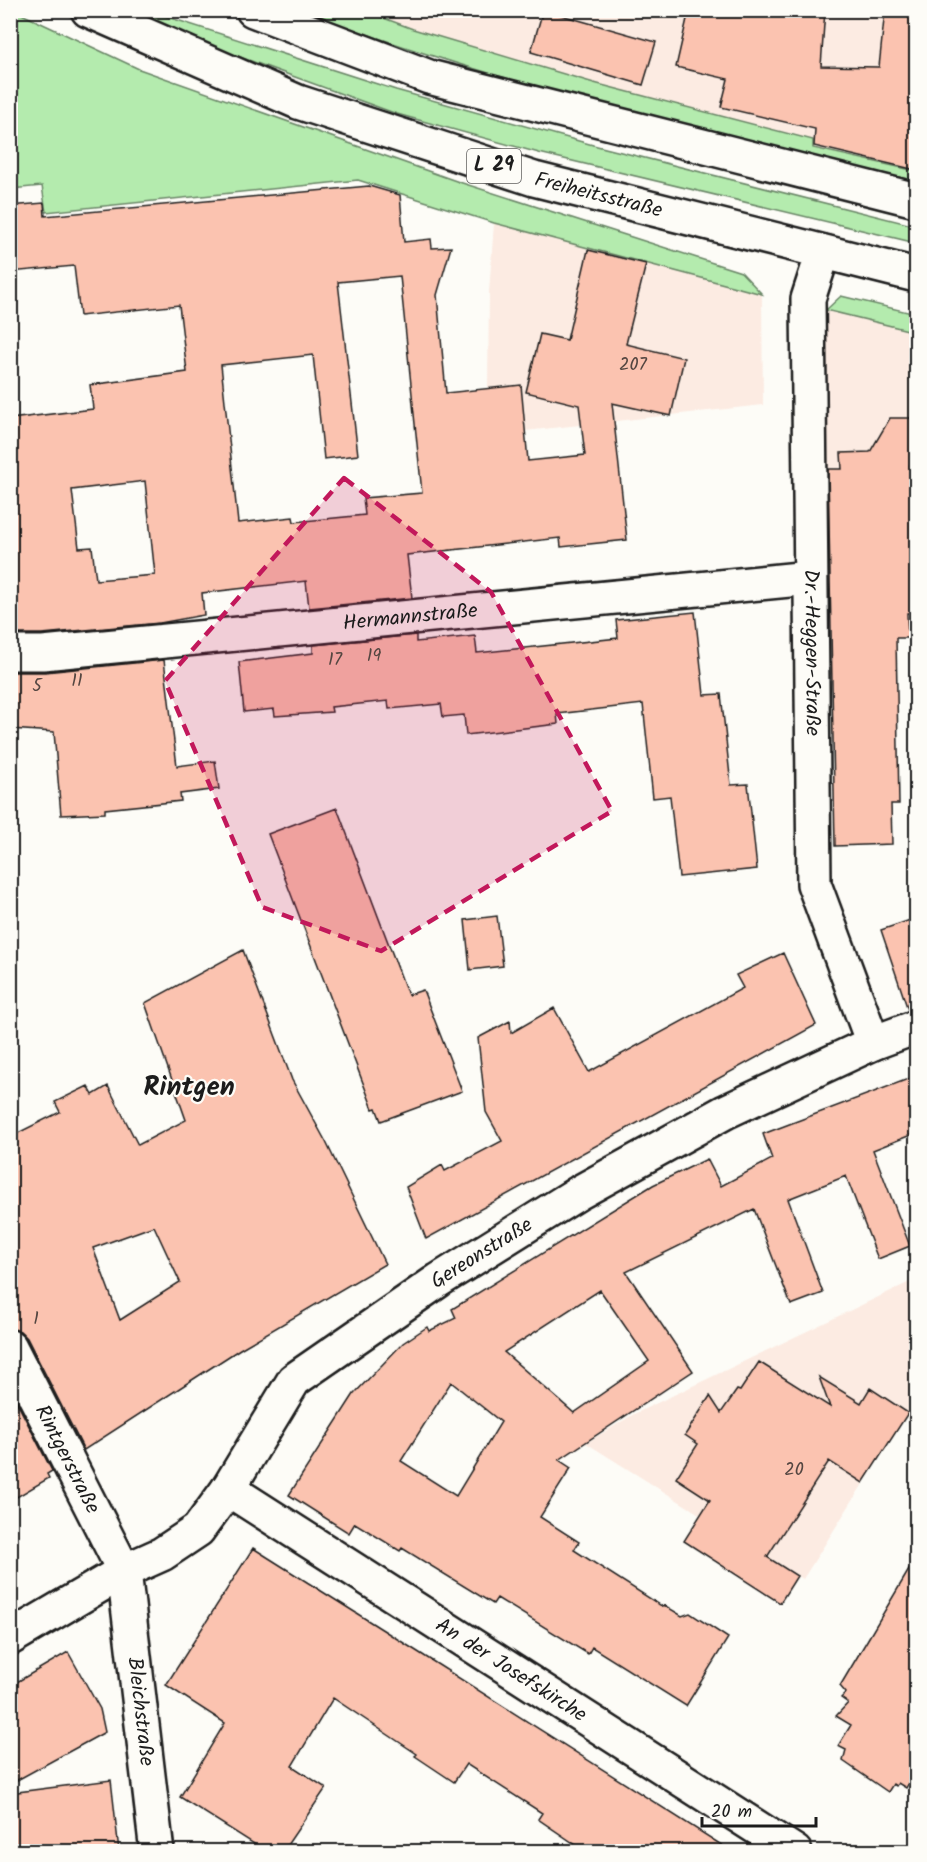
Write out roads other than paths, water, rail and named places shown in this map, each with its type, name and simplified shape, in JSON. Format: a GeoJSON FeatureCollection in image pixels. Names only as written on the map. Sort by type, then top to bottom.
{"type":"FeatureCollection","features":[{"type":"Feature","properties":{"kind":"street","name":"Freiheitsstraße"},"geometry":{"type":"LineString","coordinates":[[88,10],[298,102],[534,179],[916,276]]}},
{"type":"Feature","properties":{"kind":"street"},"geometry":{"type":"LineString","coordinates":[[253,10],[429,77],[916,200]]}},
{"type":"Feature","properties":{"kind":"street","name":"Dr.-Heggen-Straße"},"geometry":{"type":"LineString","coordinates":[[823,253],[808,299],[814,884],[873,1043]]}},
{"type":"Feature","properties":{"kind":"street","name":"Hermannstraße"},"geometry":{"type":"LineString","coordinates":[[10,653],[43,653],[810,578]]}},
{"type":"Feature","properties":{"kind":"street","name":"Gereonstraße"},"geometry":{"type":"LineString","coordinates":[[10,1638],[124,1570],[162,1554],[198,1530],[228,1489],[294,1380],[401,1306],[580,1192],[725,1112],[873,1043],[916,1027]]}},
{"type":"Feature","properties":{"kind":"street","name":"Rintgerstraße"},"geometry":{"type":"LineString","coordinates":[[10,1347],[124,1570]]}},
{"type":"Feature","properties":{"kind":"street","name":"An der Josefskirche"},"geometry":{"type":"LineString","coordinates":[[228,1489],[795,1851]]}},
{"type":"Feature","properties":{"kind":"street","name":"Bleichstraße"},"geometry":{"type":"LineString","coordinates":[[124,1570],[157,1851]]}},
{"type":"Feature","properties":{"kind":"district","name":"Rintgen"},"geometry":{"type":"Point","coordinates":[189,1087]}}]}
